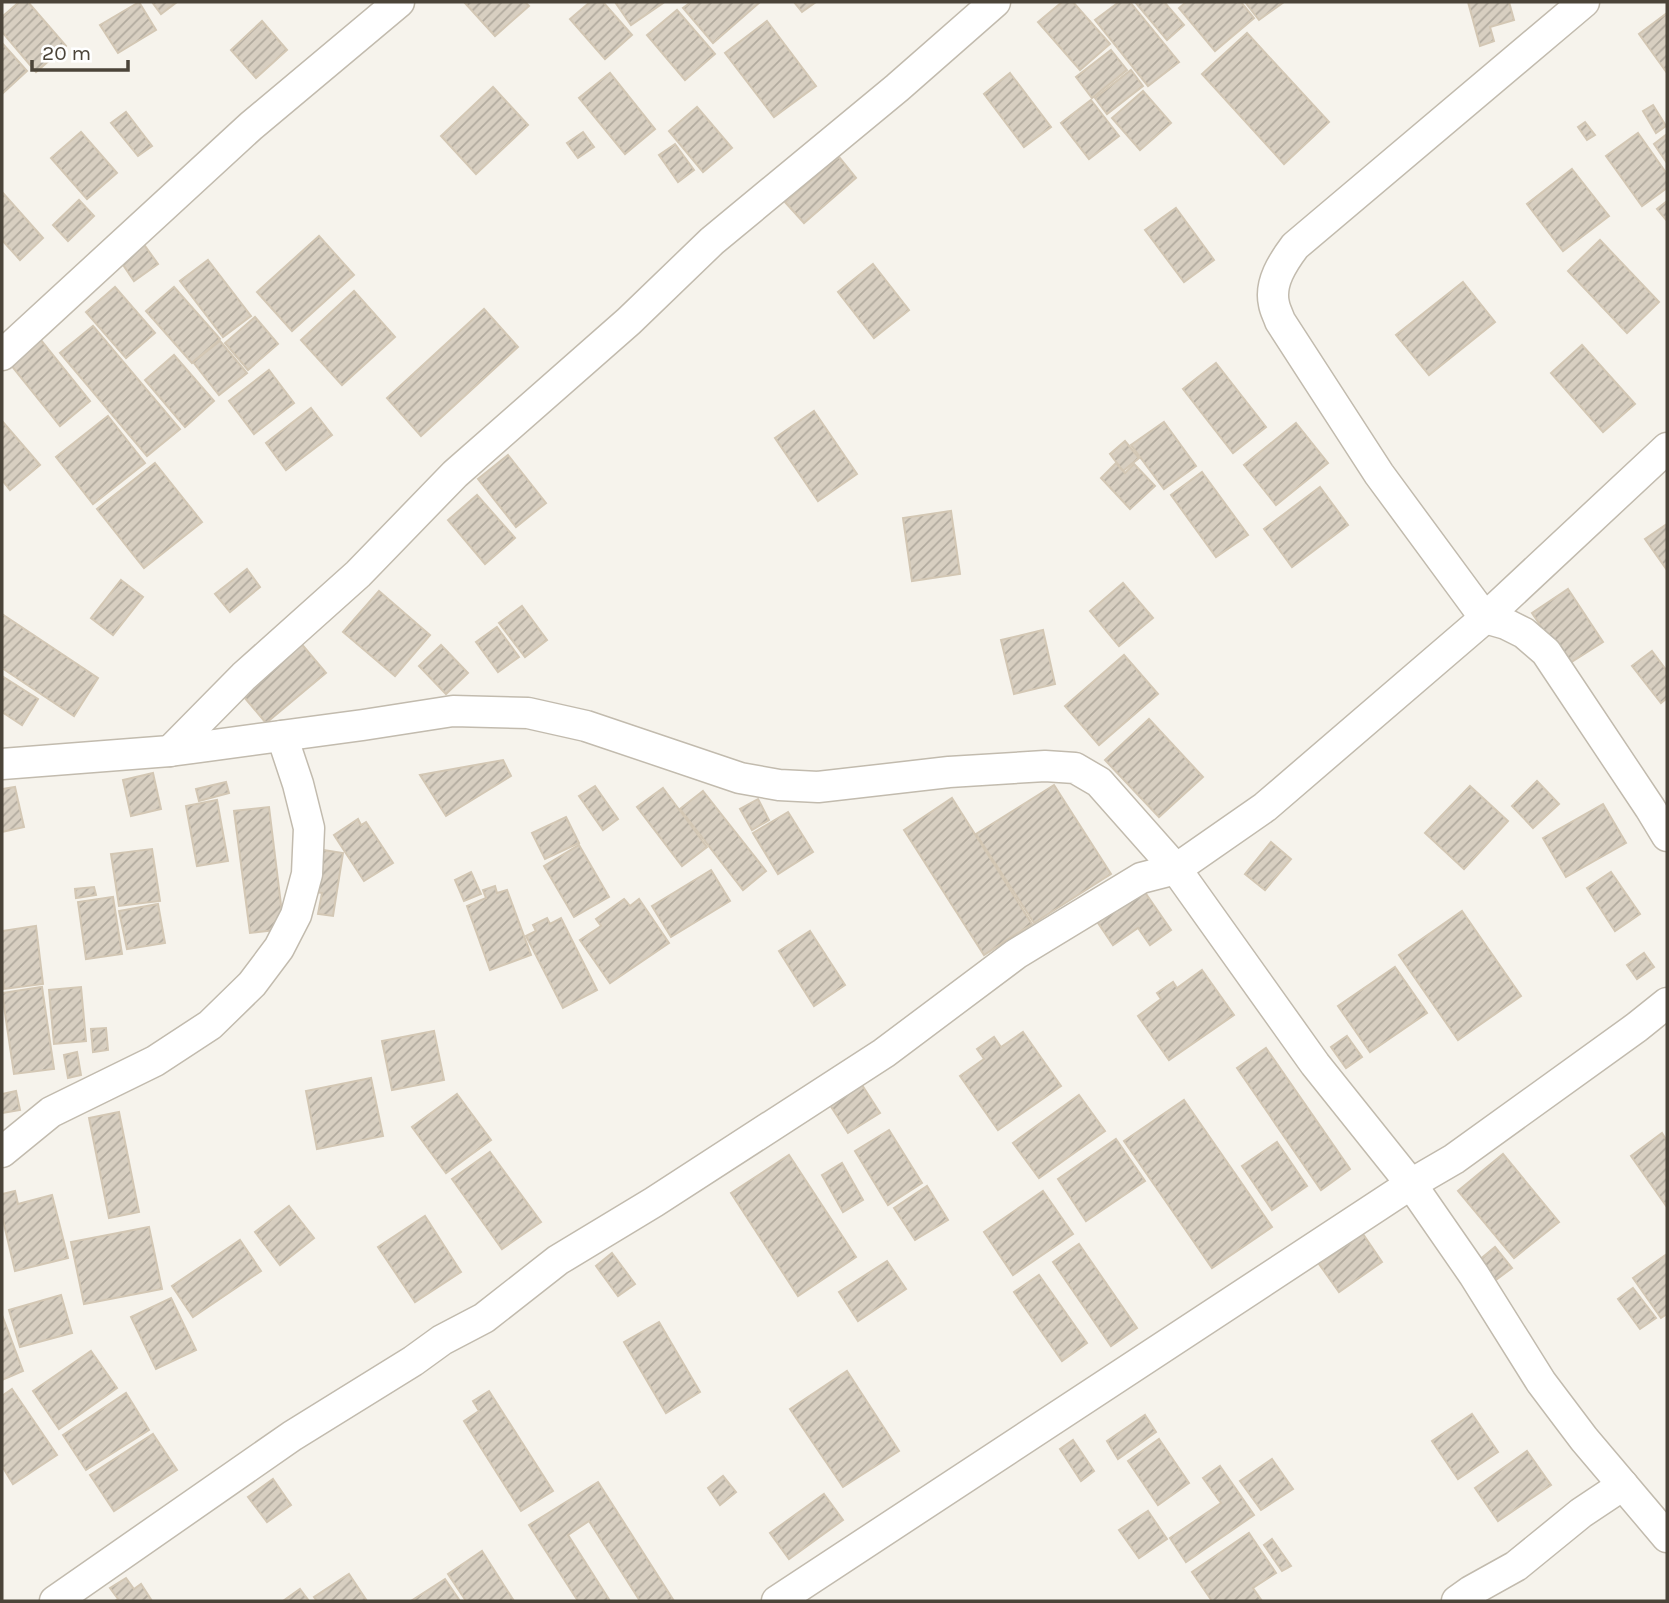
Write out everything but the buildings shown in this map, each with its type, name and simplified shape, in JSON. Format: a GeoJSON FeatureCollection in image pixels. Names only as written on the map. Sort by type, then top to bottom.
{"type":"FeatureCollection","features":[{"type":"Feature","properties":{"kind":"street"},"geometry":{"type":"LineString","coordinates":[[2,355],[251,127],[399,2]]}},
{"type":"Feature","properties":{"kind":"street"},"geometry":{"type":"LineString","coordinates":[[170,751],[244,676],[358,575],[455,474],[629,321],[712,241],[897,88],[995,2]]}},
{"type":"Feature","properties":{"kind":"street"},"geometry":{"type":"LineString","coordinates":[[1584,2],[1295,246],[1282,263],[1275,282],[1273,302],[1280,321],[1379,474],[1485,618],[1524,632],[1546,652],[1667,836]]}},
{"type":"Feature","properties":{"kind":"street"},"geometry":{"type":"LineString","coordinates":[[55,1601],[292,1436],[413,1361],[442,1339],[484,1318],[558,1261],[884,1053],[1016,954],[1141,878],[1176,869],[1265,807],[1485,618],[1667,448]]}},
{"type":"Feature","properties":{"kind":"street"},"geometry":{"type":"LineString","coordinates":[[2,764],[170,751],[453,711],[528,713],[586,726],[740,778],[779,785],[818,787],[949,772],[1045,766],[1075,768],[1099,782],[1176,869],[1315,1064],[1411,1184],[1474,1275],[1541,1382],[1623,1485],[1665,1528]]}},
{"type":"Feature","properties":{"kind":"street"},"geometry":{"type":"LineString","coordinates":[[2,1152],[51,1112],[155,1061],[210,1025],[252,984],[279,948],[296,915],[307,874],[309,828],[282,737]]}},
{"type":"Feature","properties":{"kind":"street"},"geometry":{"type":"LineString","coordinates":[[777,1601],[1411,1184],[1454,1159],[1667,1003]]}},
{"type":"Feature","properties":{"kind":"street"},"geometry":{"type":"LineString","coordinates":[[1457,1601],[1516,1566],[1581,1513],[1623,1485]]}}]}
